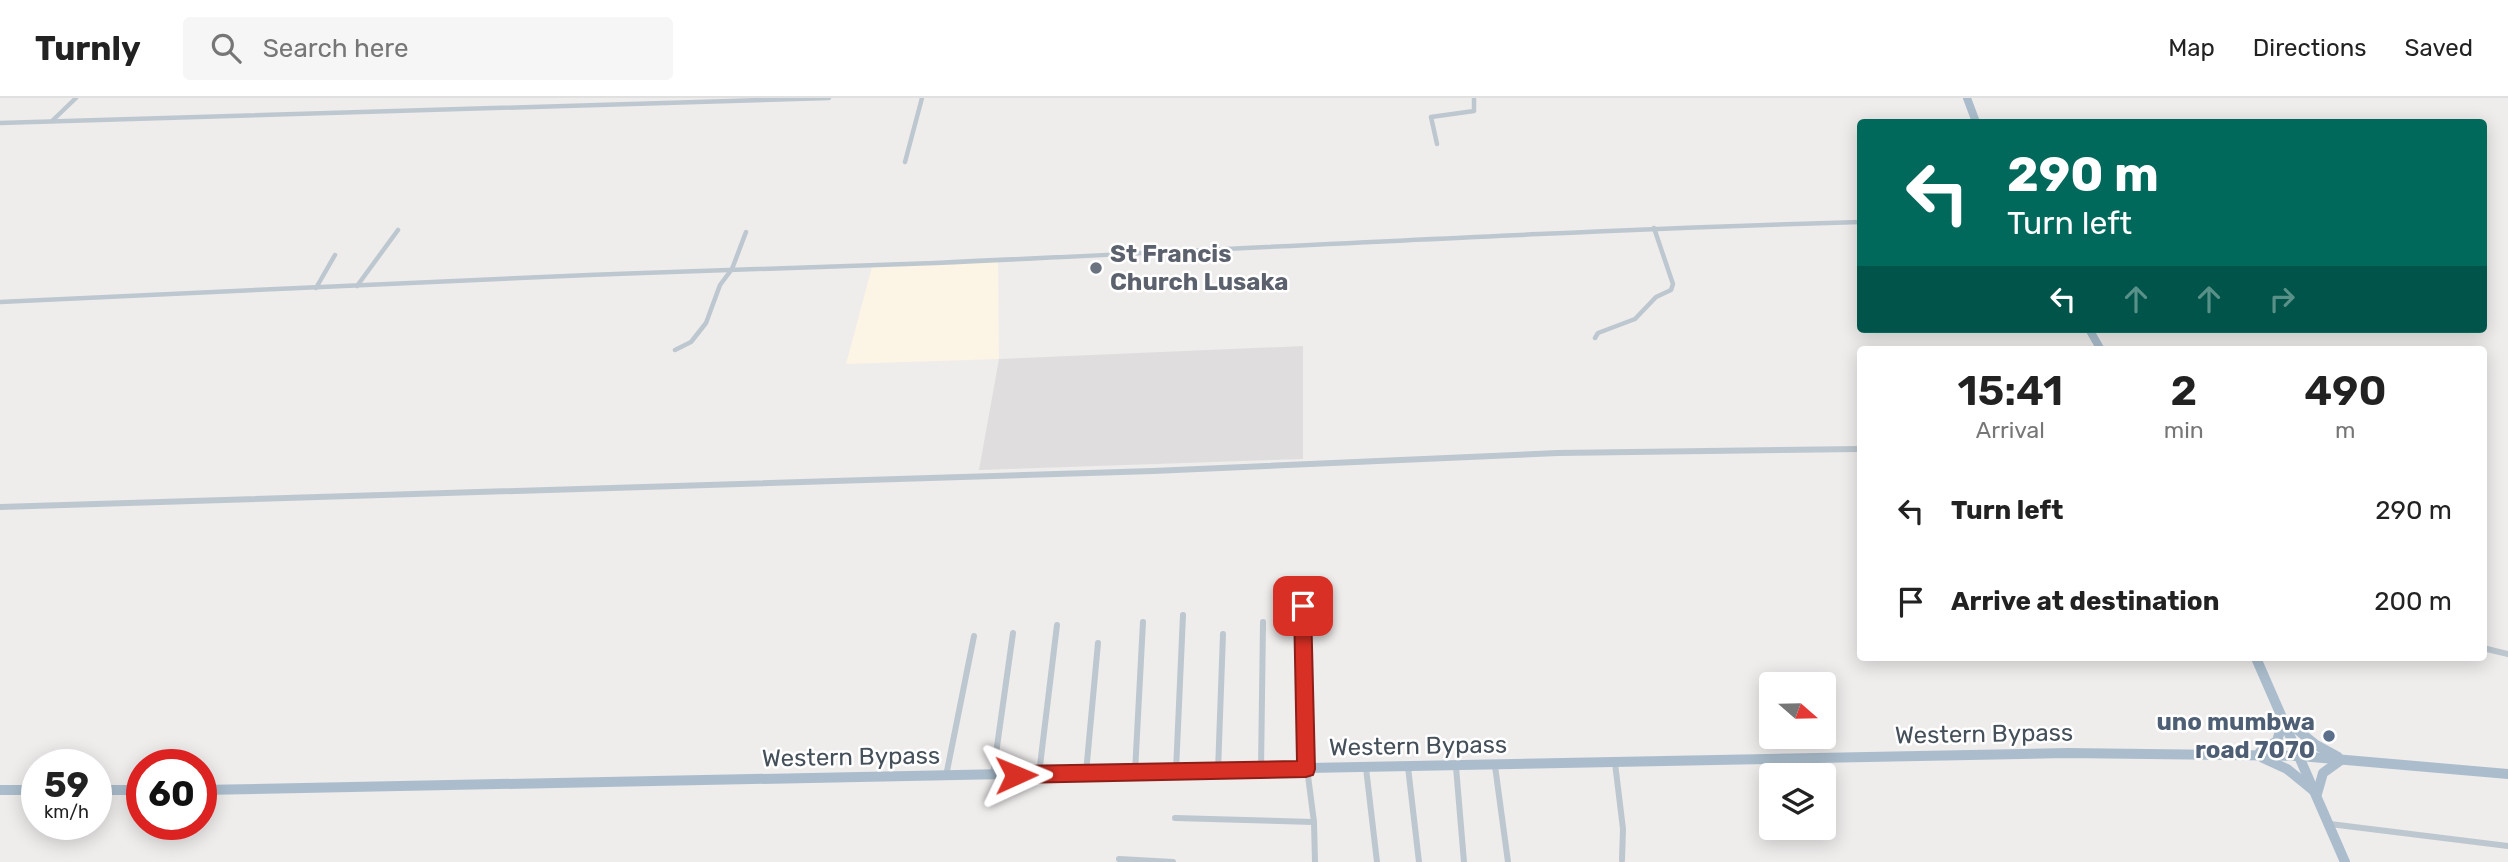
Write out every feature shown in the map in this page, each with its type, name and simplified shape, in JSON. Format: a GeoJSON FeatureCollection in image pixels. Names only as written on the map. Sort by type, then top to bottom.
{"type":"FeatureCollection","features":[{"type":"Feature","properties":{"kind":"main road"},"geometry":{"type":"LineString","coordinates":[[1967,98],[1975,119]]}},
{"type":"Feature","properties":{"kind":"main road"},"geometry":{"type":"LineString","coordinates":[[2257,661],[2346,862]]}},
{"type":"Feature","properties":{"kind":"main road"},"geometry":{"type":"LineString","coordinates":[[2252,754],[2267,750],[2277,742],[2283,731],[2283,717]]}},
{"type":"Feature","properties":{"kind":"main road"},"geometry":{"type":"LineString","coordinates":[[2283,717],[2310,740],[2343,760]]}},
{"type":"Feature","properties":{"kind":"main road","name":"Western Bypass"},"geometry":{"type":"LineString","coordinates":[[217,790],[2067,753],[2300,756],[2508,774]]}},
{"type":"Feature","properties":{"kind":"main road"},"geometry":{"type":"LineString","coordinates":[[2252,754],[2287,769],[2316,794]]}},
{"type":"Feature","properties":{"kind":"main road"},"geometry":{"type":"LineString","coordinates":[[2316,794],[2320,776],[2325,769],[2343,760]]}},
{"type":"Feature","properties":{"kind":"main road"},"geometry":{"type":"LineString","coordinates":[[0,790],[21,790]]}},
{"type":"Feature","properties":{"kind":"street"},"geometry":{"type":"LineString","coordinates":[[52,121],[76,98]]}},
{"type":"Feature","properties":{"kind":"street"},"geometry":{"type":"LineString","coordinates":[[0,123],[828,98]]}},
{"type":"Feature","properties":{"kind":"street"},"geometry":{"type":"LineString","coordinates":[[905,162],[922,98]]}},
{"type":"Feature","properties":{"kind":"street"},"geometry":{"type":"LineString","coordinates":[[1437,144],[1431,117],[1438,114],[1471,112],[1476,107],[1474,98]]}},
{"type":"Feature","properties":{"kind":"street"},"geometry":{"type":"LineString","coordinates":[[0,302],[1496,238],[1654,228],[1857,222]]}},
{"type":"Feature","properties":{"kind":"street"},"geometry":{"type":"LineString","coordinates":[[1595,338],[1598,333],[1635,319],[1656,297],[1671,290],[1673,284],[1654,228]]}},
{"type":"Feature","properties":{"kind":"street"},"geometry":{"type":"LineString","coordinates":[[357,286],[398,230]]}},
{"type":"Feature","properties":{"kind":"street"},"geometry":{"type":"LineString","coordinates":[[675,350],[688,345],[702,330],[720,285],[732,269],[746,232]]}},
{"type":"Feature","properties":{"kind":"street"},"geometry":{"type":"LineString","coordinates":[[316,288],[335,255]]}},
{"type":"Feature","properties":{"kind":"street"},"geometry":{"type":"LineString","coordinates":[[0,507],[1153,471],[1558,453],[1857,449]]}},
{"type":"Feature","properties":{"kind":"street"},"geometry":{"type":"LineString","coordinates":[[1303,606],[1306,769],[1314,822],[1315,862]]}},
{"type":"Feature","properties":{"kind":"street"},"geometry":{"type":"LineString","coordinates":[[1176,772],[1182,668],[1179,655],[1183,615]]}},
{"type":"Feature","properties":{"kind":"street"},"geometry":{"type":"LineString","coordinates":[[1135,772],[1143,622]]}},
{"type":"Feature","properties":{"kind":"street"},"geometry":{"type":"LineString","coordinates":[[1261,770],[1263,622]]}},
{"type":"Feature","properties":{"kind":"street"},"geometry":{"type":"LineString","coordinates":[[1040,774],[1056,625]]}},
{"type":"Feature","properties":{"kind":"street"},"geometry":{"type":"LineString","coordinates":[[993,775],[1013,633]]}},
{"type":"Feature","properties":{"kind":"street"},"geometry":{"type":"LineString","coordinates":[[1218,771],[1223,634]]}},
{"type":"Feature","properties":{"kind":"street"},"geometry":{"type":"LineString","coordinates":[[946,776],[974,636]]}},
{"type":"Feature","properties":{"kind":"street"},"geometry":{"type":"LineString","coordinates":[[1086,773],[1098,643]]}},
{"type":"Feature","properties":{"kind":"street"},"geometry":{"type":"LineString","coordinates":[[2487,650],[2508,654]]}},
{"type":"Feature","properties":{"kind":"street"},"geometry":{"type":"LineString","coordinates":[[1615,763],[1623,829],[1622,860]]}},
{"type":"Feature","properties":{"kind":"street"},"geometry":{"type":"LineString","coordinates":[[1456,766],[1464,862]]}},
{"type":"Feature","properties":{"kind":"street"},"geometry":{"type":"LineString","coordinates":[[1495,766],[1508,862]]}},
{"type":"Feature","properties":{"kind":"street"},"geometry":{"type":"LineString","coordinates":[[1408,767],[1419,862]]}},
{"type":"Feature","properties":{"kind":"street"},"geometry":{"type":"LineString","coordinates":[[1366,768],[1377,862]]}},
{"type":"Feature","properties":{"kind":"street"},"geometry":{"type":"LineString","coordinates":[[1175,818],[1314,822]]}},
{"type":"Feature","properties":{"kind":"street"},"geometry":{"type":"LineString","coordinates":[[2329,824],[2508,846]]}},
{"type":"Feature","properties":{"kind":"street"},"geometry":{"type":"LineString","coordinates":[[1119,859],[1173,862]]}},
{"type":"Feature","properties":{"kind":"shaded area"},"geometry":{"type":"Polygon","coordinates":[[[998,261],[999,359],[846,364],[872,267],[998,261]]]}},
{"type":"Feature","properties":{"kind":"shaded area"},"geometry":{"type":"Polygon","coordinates":[[[1303,346],[1303,459],[979,470],[999,359],[1303,346]]]}},
{"type":"Feature","properties":{"kind":"place","name":"St Francis Church Lusaka"},"geometry":{"type":"Point","coordinates":[1096,268]}},
{"type":"Feature","properties":{"kind":"place","name":"uno mumbwa road 7070"},"geometry":{"type":"Point","coordinates":[2329,736]}},
{"type":"Feature","properties":{"kind":"route"},"geometry":{"type":"LineString","coordinates":[[1016,775],[1306,769],[1303,606]]}}]}
